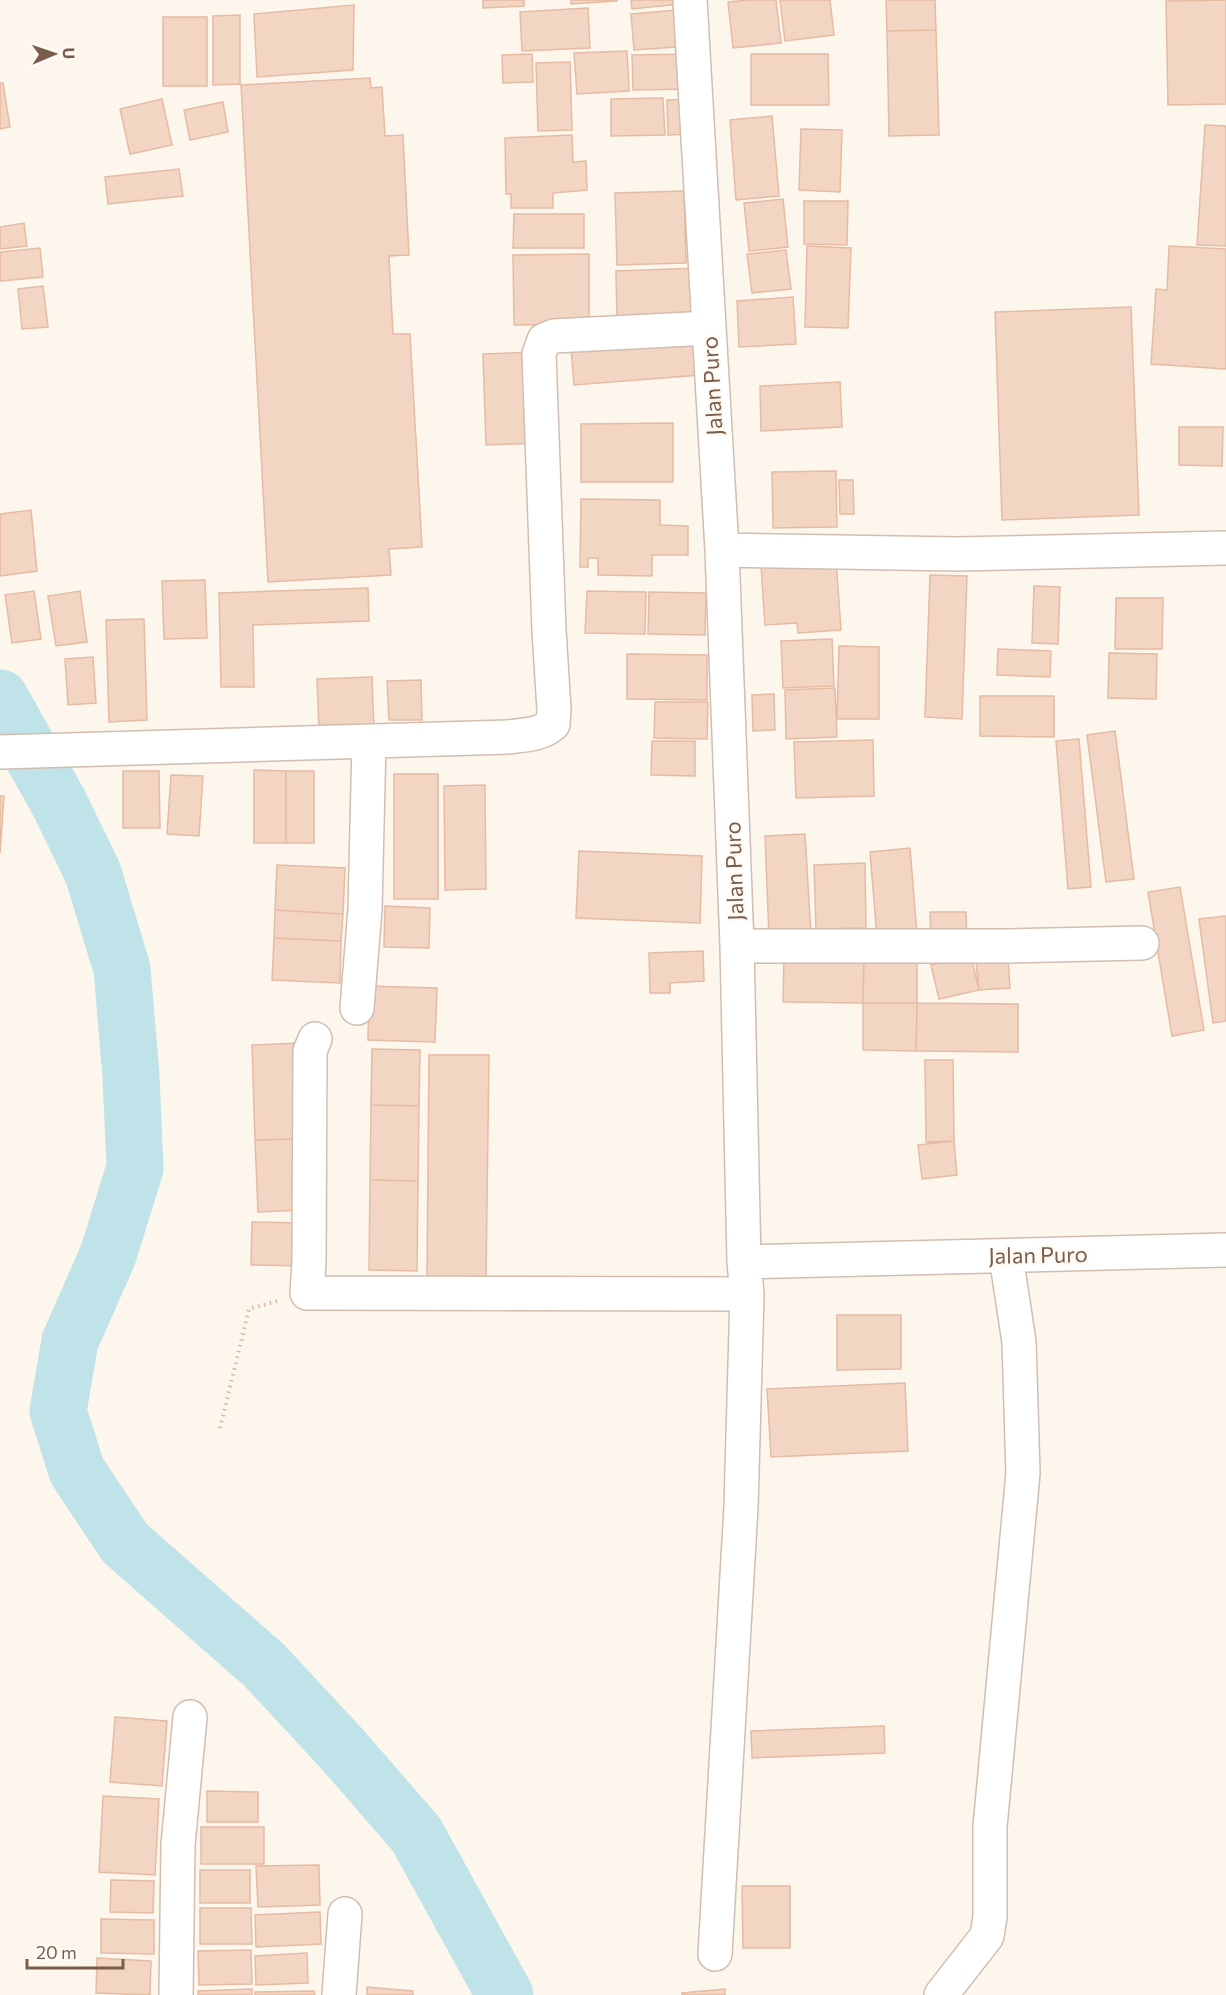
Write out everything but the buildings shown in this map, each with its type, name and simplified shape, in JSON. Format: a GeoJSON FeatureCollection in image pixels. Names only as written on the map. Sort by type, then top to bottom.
{"type":"FeatureCollection","features":[{"type":"Feature","properties":{"kind":"street","name":"Jalan Puro"},"geometry":{"type":"LineString","coordinates":[[690,0],[722,550],[737,946],[744,1262],[1226,1250]]}},
{"type":"Feature","properties":{"kind":"street"},"geometry":{"type":"LineString","coordinates":[[0,752],[508,737],[537,733],[553,724],[539,354],[544,340],[554,336],[709,328]]}},
{"type":"Feature","properties":{"kind":"street"},"geometry":{"type":"LineString","coordinates":[[722,550],[957,554],[1226,548]]}},
{"type":"Feature","properties":{"kind":"street"},"geometry":{"type":"LineString","coordinates":[[357,1008],[365,909],[369,742]]}},
{"type":"Feature","properties":{"kind":"street"},"geometry":{"type":"LineString","coordinates":[[737,946],[1010,946],[1142,943]]}},
{"type":"Feature","properties":{"kind":"street"},"geometry":{"type":"LineString","coordinates":[[315,1039],[310,1051],[309,1261],[306,1293],[747,1294]]}},
{"type":"Feature","properties":{"kind":"street"},"geometry":{"type":"LineString","coordinates":[[941,1995],[987,1936],[990,1917],[990,1827],[1023,1473],[1019,1342],[1006,1256]]}},
{"type":"Feature","properties":{"kind":"street"},"geometry":{"type":"LineString","coordinates":[[715,1954],[741,1507],[747,1294],[744,1262]]}},
{"type":"Feature","properties":{"kind":"street"},"geometry":{"type":"LineString","coordinates":[[176,1995],[178,1845],[190,1717]]}},
{"type":"Feature","properties":{"kind":"street"},"geometry":{"type":"LineString","coordinates":[[339,1995],[345,1914]]}},
{"type":"Feature","properties":{"kind":"path"},"geometry":{"type":"LineString","coordinates":[[220,1428],[249,1309],[306,1293]]}},
{"type":"Feature","properties":{"kind":"waterway"},"geometry":{"type":"LineString","coordinates":[[0,698],[59,803],[93,873],[122,969],[131,1076],[135,1168],[108,1255],[70,1341],[58,1411],[77,1471],[125,1543],[264,1665],[342,1749],[416,1834],[505,1995]]}}]}
